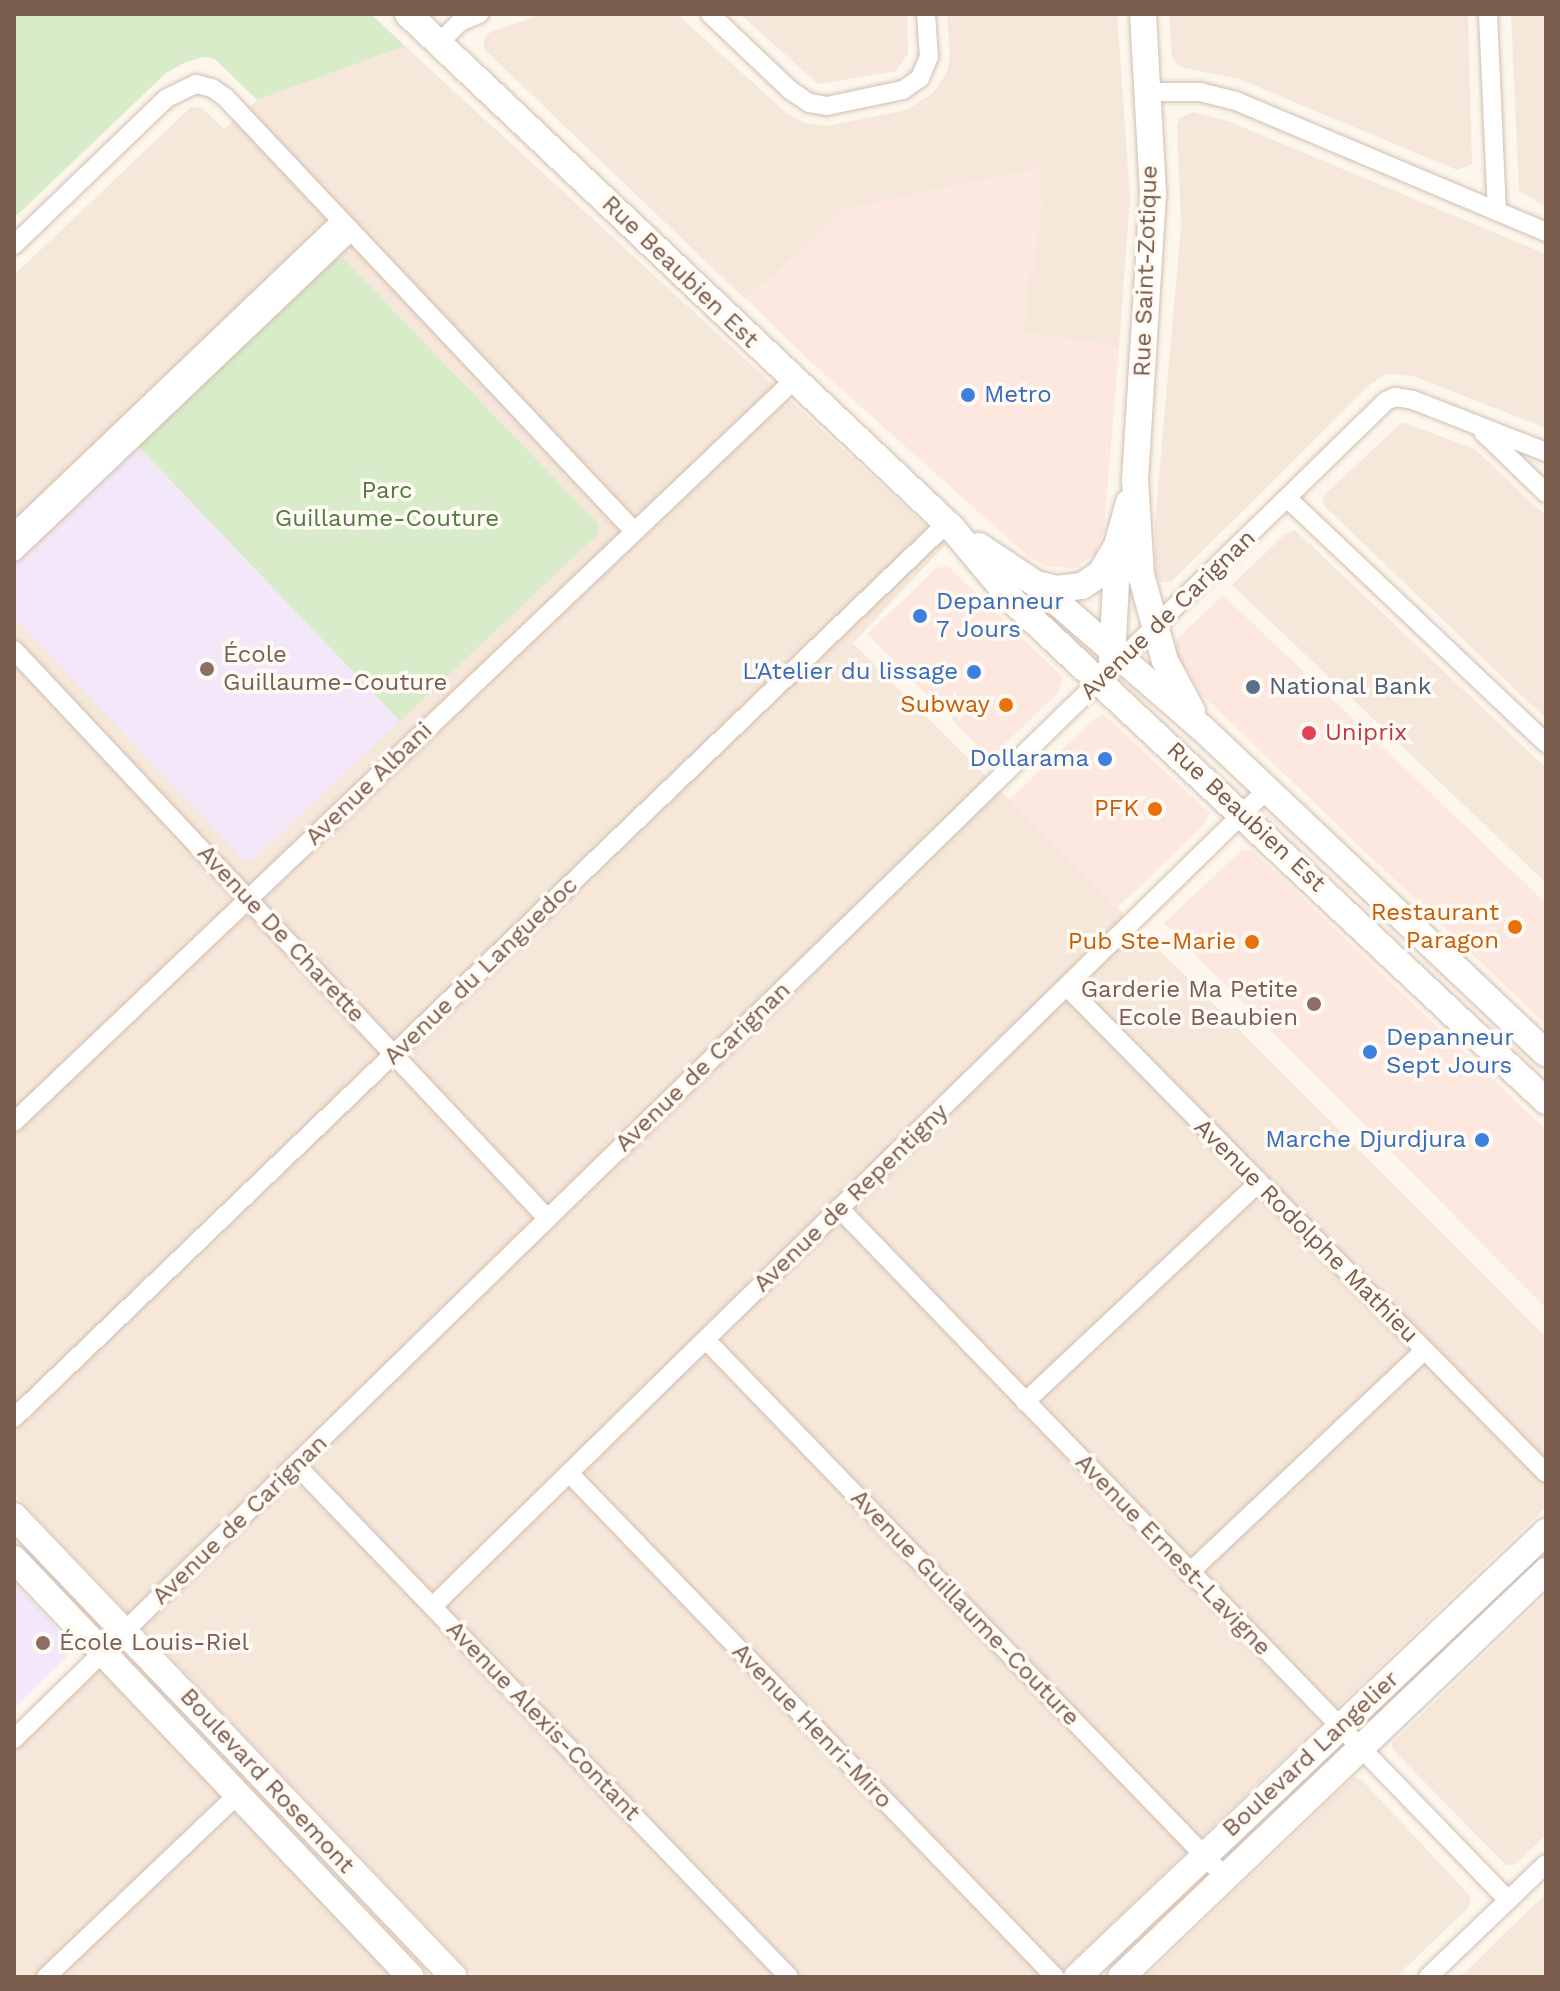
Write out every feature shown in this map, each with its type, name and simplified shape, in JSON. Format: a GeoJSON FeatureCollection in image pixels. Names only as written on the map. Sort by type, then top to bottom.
{"type":"FeatureCollection","features":[{"type":"Feature","properties":{"kind":"street","name":"Rue Beaubien Est"},"geometry":{"type":"LineString","coordinates":[[408,14],[793,381],[950,526],[1015,603],[1203,729],[1537,1045]]}},
{"type":"Feature","properties":{"kind":"street"},"geometry":{"type":"LineString","coordinates":[[439,43],[460,22],[479,14]]}},
{"type":"Feature","properties":{"kind":"street"},"geometry":{"type":"LineString","coordinates":[[710,14],[790,90],[809,103],[827,106],[903,90],[915,83],[924,72],[929,57],[926,14]]}},
{"type":"Feature","properties":{"kind":"street","name":"Rue Saint-Zotique"},"geometry":{"type":"LineString","coordinates":[[1143,14],[1153,224],[1135,479],[1141,575],[1153,630]]}},
{"type":"Feature","properties":{"kind":"street"},"geometry":{"type":"LineString","coordinates":[[1488,14],[1497,211]]}},
{"type":"Feature","properties":{"kind":"street"},"geometry":{"type":"LineString","coordinates":[[14,245],[167,98],[196,84],[225,97],[634,531]]}},
{"type":"Feature","properties":{"kind":"street"},"geometry":{"type":"LineString","coordinates":[[1148,92],[1200,92],[1236,101],[1546,232]]}},
{"type":"Feature","properties":{"kind":"street"},"geometry":{"type":"LineString","coordinates":[[14,533],[345,227]]}},
{"type":"Feature","properties":{"kind":"street"},"geometry":{"type":"LineString","coordinates":[[14,552],[345,227]]}},
{"type":"Feature","properties":{"kind":"street","name":"Avenue Albani"},"geometry":{"type":"LineString","coordinates":[[14,1122],[793,381]]}},
{"type":"Feature","properties":{"kind":"street","name":"Avenue de Carignan"},"geometry":{"type":"LineString","coordinates":[[14,1739],[1378,408],[1395,397],[1413,400],[1475,424]]}},
{"type":"Feature","properties":{"kind":"street"},"geometry":{"type":"LineString","coordinates":[[1475,424],[1546,452]]}},
{"type":"Feature","properties":{"kind":"street"},"geometry":{"type":"LineString","coordinates":[[1475,424],[1546,493]]}},
{"type":"Feature","properties":{"kind":"street","name":"Rue Saint-Zotique"},"geometry":{"type":"LineString","coordinates":[[1112,669],[1118,542],[1135,479]]}},
{"type":"Feature","properties":{"kind":"street"},"geometry":{"type":"LineString","coordinates":[[1288,499],[1546,743]]}},
{"type":"Feature","properties":{"kind":"street","name":"Rue Beaubien Est"},"geometry":{"type":"LineString","coordinates":[[950,526],[1036,584],[1243,814],[1546,1101]]}},
{"type":"Feature","properties":{"kind":"street","name":"Avenue du Languedoc"},"geometry":{"type":"LineString","coordinates":[[14,1418],[950,526]]}},
{"type":"Feature","properties":{"kind":"street"},"geometry":{"type":"LineString","coordinates":[[1036,584],[1057,589],[1082,586],[1101,573],[1118,542]]}},
{"type":"Feature","properties":{"kind":"street","name":"Rue Beaubien Est"},"geometry":{"type":"LineString","coordinates":[[1153,630],[1176,684],[1203,729]]}},
{"type":"Feature","properties":{"kind":"street","name":"Avenue De Charette"},"geometry":{"type":"LineString","coordinates":[[14,650],[548,1219]]}},
{"type":"Feature","properties":{"kind":"street","name":"Avenue de Repentigny"},"geometry":{"type":"LineString","coordinates":[[433,1606],[1268,789]]}},
{"type":"Feature","properties":{"kind":"street"},"geometry":{"type":"LineString","coordinates":[[1350,915],[1374,890]]}},
{"type":"Feature","properties":{"kind":"street","name":"Avenue Rodolphe Mathieu"},"geometry":{"type":"LineString","coordinates":[[1067,987],[1546,1473]]}},
{"type":"Feature","properties":{"kind":"street"},"geometry":{"type":"LineString","coordinates":[[1505,1062],[1537,1045]]}},
{"type":"Feature","properties":{"kind":"street"},"geometry":{"type":"LineString","coordinates":[[1025,1402],[1258,1183]]}},
{"type":"Feature","properties":{"kind":"street","name":"Avenue Ernest-Lavigne"},"geometry":{"type":"LineString","coordinates":[[839,1208],[1508,1900]]}},
{"type":"Feature","properties":{"kind":"street","name":"Avenue Guillaume-Couture"},"geometry":{"type":"LineString","coordinates":[[706,1340],[1225,1877]]}},
{"type":"Feature","properties":{"kind":"street"},"geometry":{"type":"LineString","coordinates":[[1189,1573],[1424,1351]]}},
{"type":"Feature","properties":{"kind":"street","name":"Avenue Alexis-Contant"},"geometry":{"type":"LineString","coordinates":[[297,1466],[789,1977]]}},
{"type":"Feature","properties":{"kind":"street","name":"Avenue Henri-Miro"},"geometry":{"type":"LineString","coordinates":[[570,1474],[1055,1977]]}},
{"type":"Feature","properties":{"kind":"street","name":"Boulevard Rosemont"},"geometry":{"type":"LineString","coordinates":[[14,1516],[454,1977]]}},
{"type":"Feature","properties":{"kind":"street","name":"Boulevard Langelier"},"geometry":{"type":"LineString","coordinates":[[1077,1977],[1546,1532]]}},
{"type":"Feature","properties":{"kind":"street","name":"Boulevard Rosemont"},"geometry":{"type":"LineString","coordinates":[[14,1559],[411,1977]]}},
{"type":"Feature","properties":{"kind":"street","name":"Boulevard Langelier"},"geometry":{"type":"LineString","coordinates":[[1121,1977],[1546,1571]]}},
{"type":"Feature","properties":{"kind":"street"},"geometry":{"type":"LineString","coordinates":[[59,1973],[237,1795]]}},
{"type":"Feature","properties":{"kind":"street"},"geometry":{"type":"LineString","coordinates":[[1428,1977],[1546,1864]]}},
{"type":"Feature","properties":{"kind":"shaded area"},"geometry":{"type":"Polygon","coordinates":[[[544,14],[677,14],[784,111],[804,123],[827,126],[906,110],[933,93],[947,72],[950,58],[947,14],[1117,14],[1130,197],[1119,347],[1024,333],[1029,269],[1033,270],[847,208],[746,300],[484,49],[484,40],[490,32],[544,14]]]}},
{"type":"Feature","properties":{"kind":"shaded area"},"geometry":{"type":"Polygon","coordinates":[[[740,14],[907,14],[908,54],[896,71],[818,84],[740,14]]]}},
{"type":"Feature","properties":{"kind":"shaded area"},"geometry":{"type":"Polygon","coordinates":[[[1169,14],[1468,14],[1472,164],[1457,170],[1239,79],[1180,67],[1172,58],[1169,14]]]}},
{"type":"Feature","properties":{"kind":"shaded area"},"geometry":{"type":"Polygon","coordinates":[[[1511,14],[1546,14],[1546,207],[1519,191],[1511,14]]]}},
{"type":"Feature","properties":{"kind":"shaded area"},"geometry":{"type":"Polygon","coordinates":[[[405,46],[946,544],[853,643],[1546,1337],[1546,1507],[1056,1977],[475,1977],[14,1494],[14,275],[191,107],[202,108],[224,129],[257,100],[405,46]]]}},
{"type":"Feature","properties":{"kind":"shaded area"},"geometry":{"type":"Polygon","coordinates":[[[1193,112],[1228,121],[1546,254],[1546,428],[1413,376],[1387,374],[1371,384],[1171,582],[1160,582],[1156,576],[1155,522],[1181,226],[1177,126],[1179,119],[1193,112]]]}},
{"type":"Feature","properties":{"kind":"shaded area"},"geometry":{"type":"Polygon","coordinates":[[[1038,168],[1042,206],[1034,270],[1029,270],[1024,333],[1119,347],[1104,530],[1095,554],[1075,568],[1046,566],[1030,558],[812,363],[747,299],[847,208],[1038,168]]]}},
{"type":"Feature","properties":{"kind":"shaded area"},"geometry":{"type":"Polygon","coordinates":[[[1402,422],[1475,449],[1546,516],[1546,719],[1323,505],[1323,496],[1402,422]]]}},
{"type":"Feature","properties":{"kind":"shaded area","name":"École Guillaume-Couture"},"geometry":{"type":"Polygon","coordinates":[[[138,446],[400,721],[252,861],[242,858],[14,617],[14,565],[138,446]]]}},
{"type":"Feature","properties":{"kind":"shaded area"},"geometry":{"type":"Polygon","coordinates":[[[1295,530],[1546,768],[1546,883],[1232,585],[1286,533],[1295,530]]]}},
{"type":"Feature","properties":{"kind":"shaded area"},"geometry":{"type":"Polygon","coordinates":[[[948,566],[1063,677],[1058,693],[990,758],[867,634],[937,568],[948,566]]]}},
{"type":"Feature","properties":{"kind":"shaded area"},"geometry":{"type":"Polygon","coordinates":[[[1223,595],[1546,903],[1546,1025],[1203,696],[1177,655],[1175,641],[1223,595]]]}},
{"type":"Feature","properties":{"kind":"shaded area"},"geometry":{"type":"Polygon","coordinates":[[[1104,715],[1209,812],[1205,824],[1117,908],[1009,800],[1094,719],[1104,715]]]}},
{"type":"Feature","properties":{"kind":"shaded area"},"geometry":{"type":"Polygon","coordinates":[[[1243,849],[1253,851],[1546,1130],[1546,1308],[1164,923],[1243,849]]]}},
{"type":"Feature","properties":{"kind":"shaded area","name":"École Louis-Riel"},"geometry":{"type":"Polygon","coordinates":[[[14,1582],[72,1645],[68,1656],[14,1708],[14,1582]]]}},
{"type":"Feature","properties":{"kind":"shaded area"},"geometry":{"type":"Polygon","coordinates":[[[1546,1595],[1546,1835],[1515,1864],[1506,1865],[1393,1750],[1392,1743],[1546,1595]]]}},
{"type":"Feature","properties":{"kind":"shaded area"},"geometry":{"type":"Polygon","coordinates":[[[104,1653],[402,1977],[14,1977],[14,1743],[104,1653]]]}},
{"type":"Feature","properties":{"kind":"shaded area"},"geometry":{"type":"Polygon","coordinates":[[[1353,1778],[1362,1780],[1471,1897],[1468,1908],[1396,1977],[1145,1977],[1353,1778]]]}},
{"type":"Feature","properties":{"kind":"shaded area"},"geometry":{"type":"Polygon","coordinates":[[[1546,1894],[1546,1977],[1460,1977],[1532,1907],[1546,1894]]]}},
{"type":"Feature","properties":{"kind":"green space"},"geometry":{"type":"Polygon","coordinates":[[[14,14],[371,14],[405,46],[257,100],[215,59],[204,57],[186,62],[166,73],[14,218],[14,14]]]}},
{"type":"Feature","properties":{"kind":"green space","name":"Parc Guillaume-Couture"},"geometry":{"type":"Polygon","coordinates":[[[343,258],[599,525],[597,535],[400,721],[138,446],[335,259],[343,258]]]}},
{"type":"Feature","properties":{"kind":"place","name":"Metro"},"geometry":{"type":"Point","coordinates":[968,395]}},
{"type":"Feature","properties":{"kind":"place","name":"Depanneur 7 Jours"},"geometry":{"type":"Point","coordinates":[920,616]}},
{"type":"Feature","properties":{"kind":"place","name":"École Guillaume-Couture"},"geometry":{"type":"Point","coordinates":[207,669]}},
{"type":"Feature","properties":{"kind":"place","name":"L'Atelier du lissage"},"geometry":{"type":"Point","coordinates":[974,672]}},
{"type":"Feature","properties":{"kind":"place","name":"National Bank"},"geometry":{"type":"Point","coordinates":[1253,687]}},
{"type":"Feature","properties":{"kind":"place","name":"Subway"},"geometry":{"type":"Point","coordinates":[1006,705]}},
{"type":"Feature","properties":{"kind":"place","name":"Uniprix"},"geometry":{"type":"Point","coordinates":[1309,733]}},
{"type":"Feature","properties":{"kind":"place","name":"Dollarama"},"geometry":{"type":"Point","coordinates":[1105,759]}},
{"type":"Feature","properties":{"kind":"place","name":"PFK"},"geometry":{"type":"Point","coordinates":[1155,809]}},
{"type":"Feature","properties":{"kind":"place","name":"Restaurant Paragon"},"geometry":{"type":"Point","coordinates":[1515,927]}},
{"type":"Feature","properties":{"kind":"place","name":"Pub Ste-Marie"},"geometry":{"type":"Point","coordinates":[1252,942]}},
{"type":"Feature","properties":{"kind":"place","name":"Garderie Ma Petite Ecole Beaubien"},"geometry":{"type":"Point","coordinates":[1314,1004]}},
{"type":"Feature","properties":{"kind":"place","name":"Depanneur Sept Jours"},"geometry":{"type":"Point","coordinates":[1370,1052]}},
{"type":"Feature","properties":{"kind":"place","name":"Marche Djurdjura"},"geometry":{"type":"Point","coordinates":[1482,1140]}},
{"type":"Feature","properties":{"kind":"place","name":"École Louis-Riel"},"geometry":{"type":"Point","coordinates":[43,1643]}}]}
